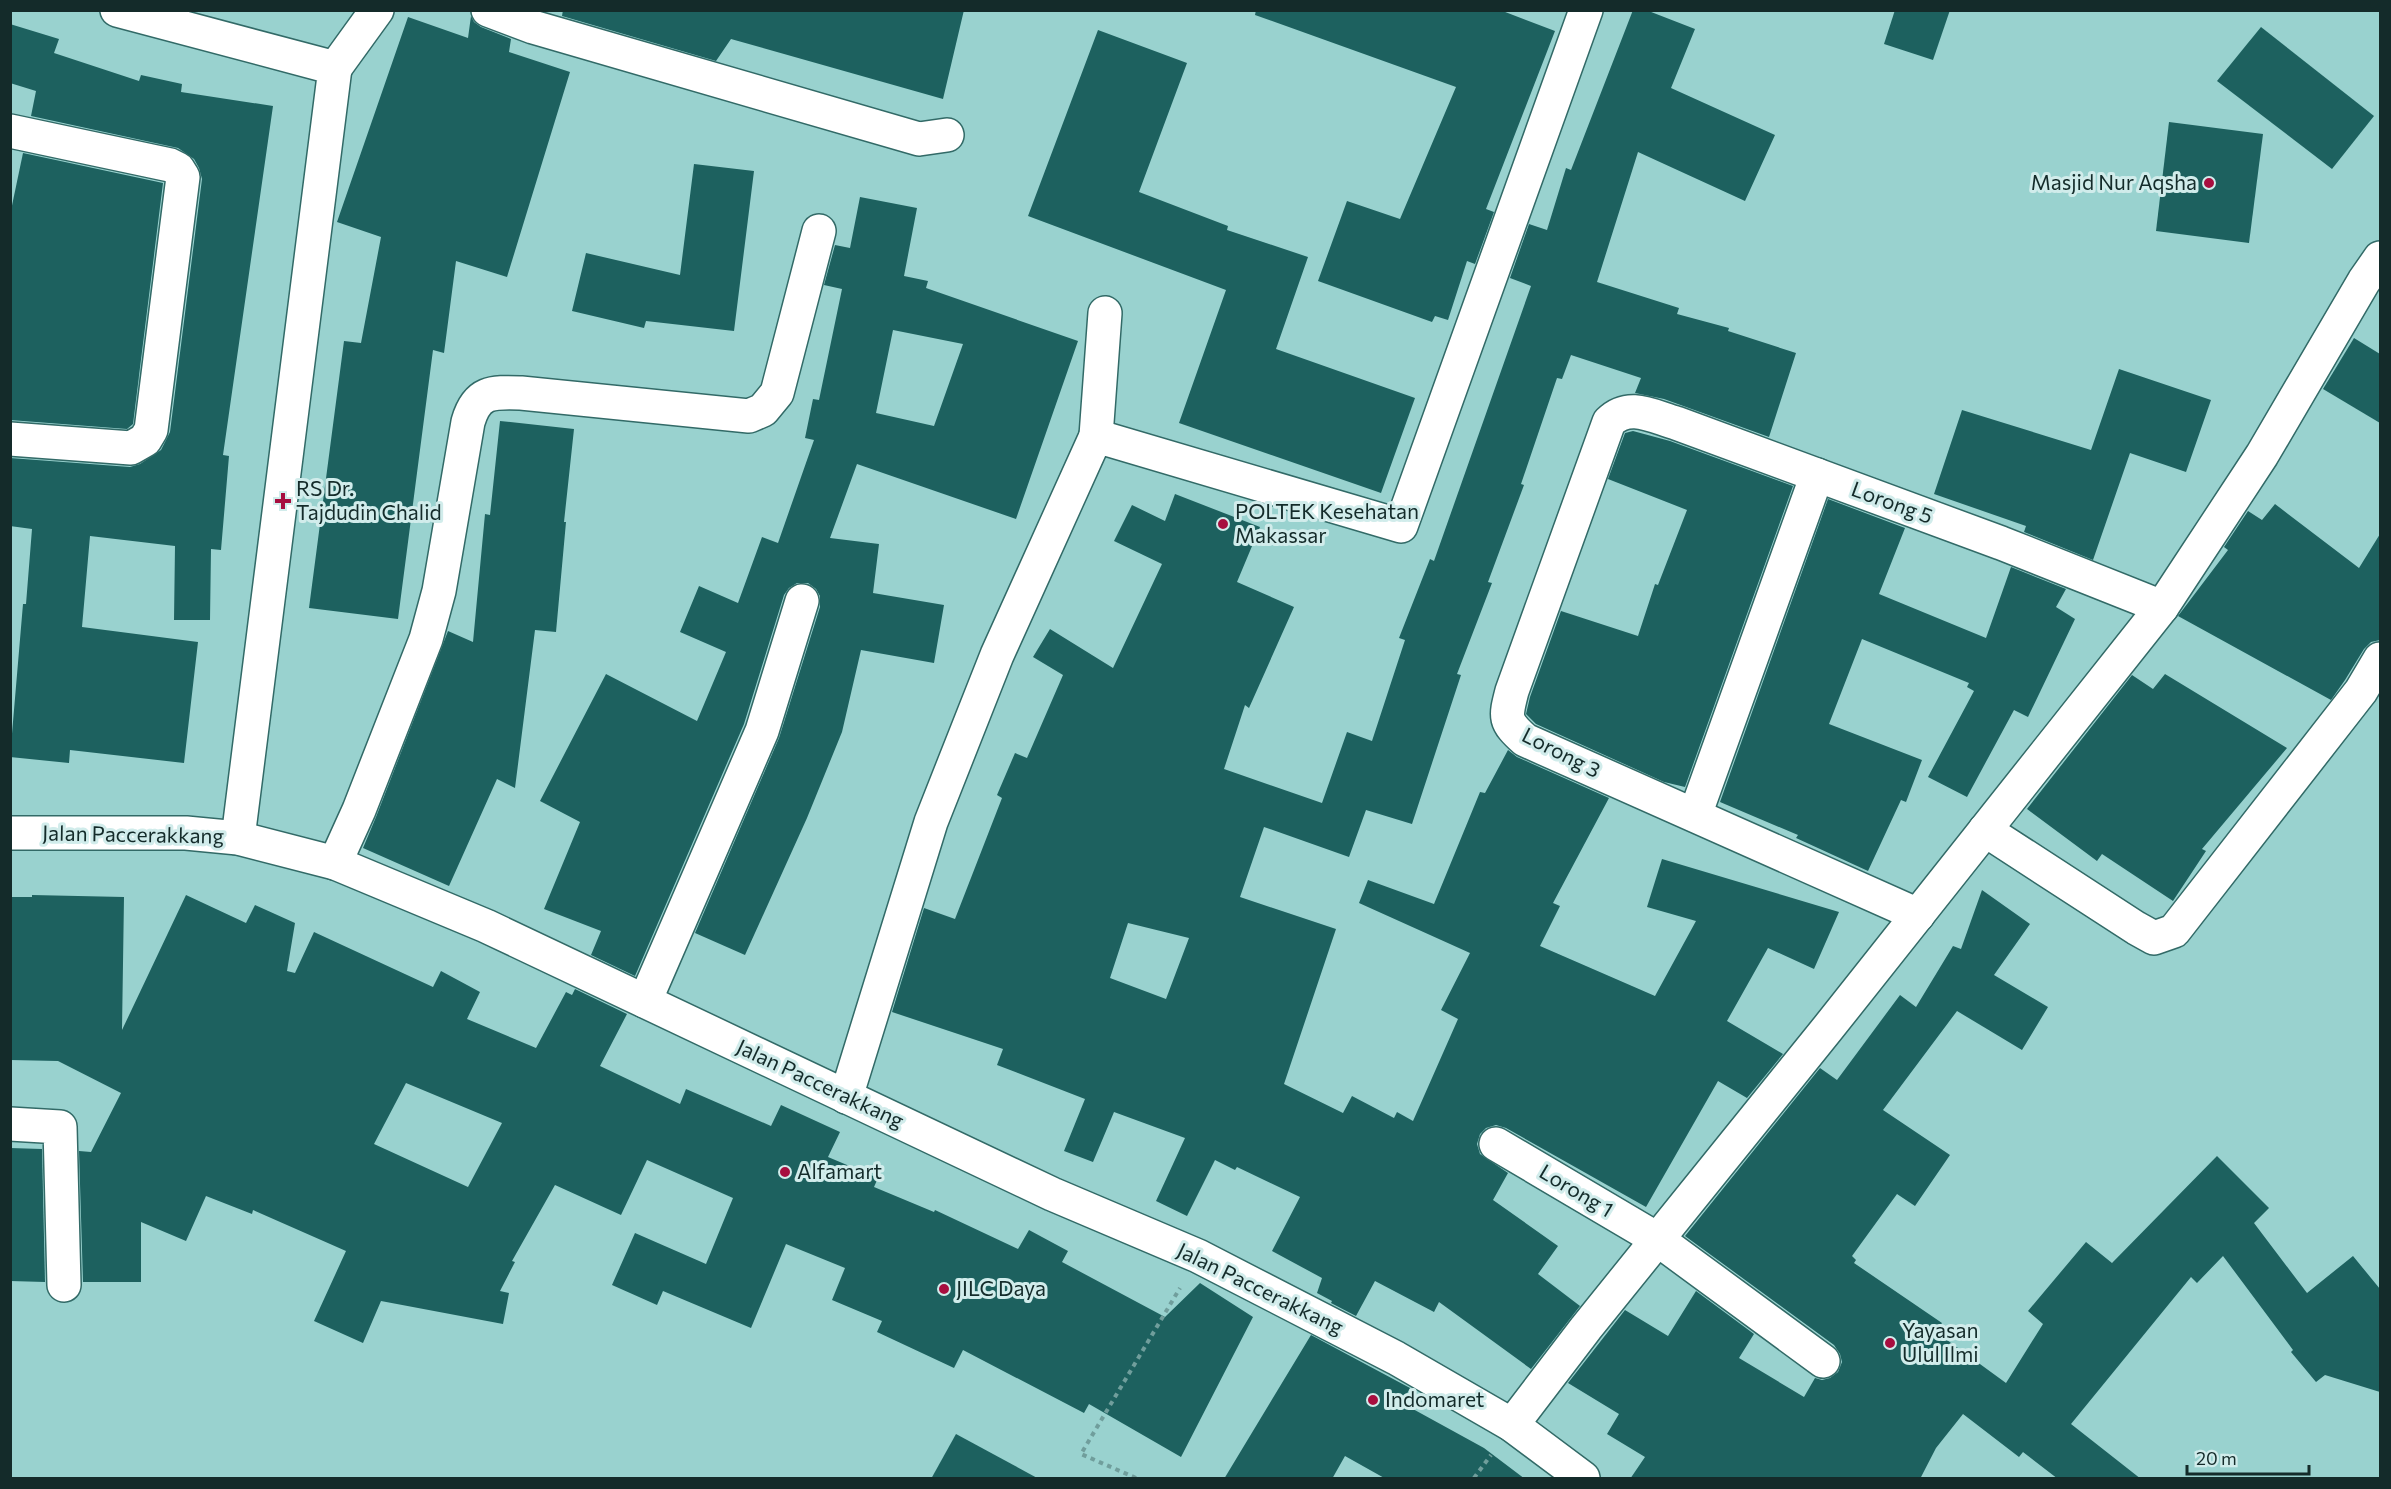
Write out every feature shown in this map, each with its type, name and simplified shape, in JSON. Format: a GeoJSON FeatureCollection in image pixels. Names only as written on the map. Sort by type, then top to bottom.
{"type":"FeatureCollection","features":[{"type":"Feature","properties":{"kind":"street"},"geometry":{"type":"LineString","coordinates":[[117,10],[335,68]]}},
{"type":"Feature","properties":{"kind":"street"},"geometry":{"type":"LineString","coordinates":[[237,838],[335,68],[376,10]]}},
{"type":"Feature","properties":{"kind":"street"},"geometry":{"type":"LineString","coordinates":[[488,10],[533,27],[919,139],[947,135]]}},
{"type":"Feature","properties":{"kind":"street"},"geometry":{"type":"LineString","coordinates":[[1096,436],[1401,526],[1586,10]]}},
{"type":"Feature","properties":{"kind":"street"},"geometry":{"type":"LineString","coordinates":[[10,131],[170,165],[183,177],[151,430],[145,440],[131,448],[10,439]]}},
{"type":"Feature","properties":{"kind":"street"},"geometry":{"type":"LineString","coordinates":[[335,863],[359,810],[426,639],[439,591],[468,422],[478,400],[495,392],[749,416],[763,410],[777,393],[819,231]]}},
{"type":"Feature","properties":{"kind":"street"},"geometry":{"type":"LineString","coordinates":[[1512,1425],[1657,1239],[2162,607],[2262,455],[2380,258]]}},
{"type":"Feature","properties":{"kind":"street"},"geometry":{"type":"LineString","coordinates":[[846,1097],[931,822],[997,655],[1096,436],[1105,313]]}},
{"type":"Feature","properties":{"kind":"street","name":"Lorong 5"},"geometry":{"type":"LineString","coordinates":[[1618,413],[1629,410],[1676,423],[2001,543],[2162,607]]}},
{"type":"Feature","properties":{"kind":"street","name":"Lorong 3"},"geometry":{"type":"LineString","coordinates":[[1618,413],[1609,422],[1512,691],[1507,711],[1510,726],[1525,740],[1918,915]]}},
{"type":"Feature","properties":{"kind":"street"},"geometry":{"type":"LineString","coordinates":[[1695,815],[1817,475]]}},
{"type":"Feature","properties":{"kind":"street"},"geometry":{"type":"LineString","coordinates":[[645,1001],[762,731],[802,601]]}},
{"type":"Feature","properties":{"kind":"street"},"geometry":{"type":"LineString","coordinates":[[1985,830],[2154,938],[2174,931],[2361,691],[2380,658]]}},
{"type":"Feature","properties":{"kind":"street","name":"Jalan Paccerakkang"},"geometry":{"type":"LineString","coordinates":[[10,833],[186,833],[237,838],[335,863],[486,926],[1052,1194],[1198,1256],[1396,1358],[1512,1425],[1583,1479]]}},
{"type":"Feature","properties":{"kind":"street"},"geometry":{"type":"LineString","coordinates":[[10,1124],[60,1127],[64,1285]]}},
{"type":"Feature","properties":{"kind":"street","name":"Lorong 1"},"geometry":{"type":"LineString","coordinates":[[1496,1144],[1657,1239],[1822,1361]]}},
{"type":"Feature","properties":{"kind":"path"},"geometry":{"type":"LineString","coordinates":[[1136,1479],[1081,1454],[1198,1256]]}},
{"type":"Feature","properties":{"kind":"building"},"geometry":{"type":"Polygon","coordinates":[[[563,10],[964,10],[943,99],[731,39],[716,61],[562,16],[563,10]]]}},
{"type":"Feature","properties":{"kind":"building"},"geometry":{"type":"Polygon","coordinates":[[[1256,10],[1500,10],[1555,31],[1486,209],[1494,212],[1475,264],[1467,261],[1448,320],[1435,316],[1432,322],[1318,281],[1347,201],[1400,219],[1456,87],[1255,15],[1256,10]]]}},
{"type":"Feature","properties":{"kind":"building"},"geometry":{"type":"Polygon","coordinates":[[[1633,10],[1646,10],[1695,29],[1671,88],[1775,135],[1745,201],[1638,152],[1597,282],[1679,308],[1677,314],[1729,328],[1728,331],[1796,353],[1769,437],[1664,399],[1635,393],[1641,378],[1571,355],[1562,379],[1557,378],[1521,484],[1524,485],[1488,582],[1492,583],[1457,674],[1461,675],[1412,824],[1366,810],[1349,857],[1264,827],[1240,897],[1336,929],[1284,1084],[1343,1113],[1352,1096],[1394,1118],[1397,1112],[1413,1121],[1458,1019],[1441,1010],[1470,953],[1359,903],[1368,880],[1434,904],[1480,792],[1485,793],[1508,750],[1517,757],[1609,798],[1553,903],[1560,906],[1540,946],[1655,996],[1696,921],[1647,907],[1662,859],[1839,912],[1814,969],[1768,948],[1727,1021],[1783,1054],[1747,1098],[1718,1081],[1646,1207],[1506,1128],[1496,1125],[1486,1128],[1480,1134],[1477,1144],[1480,1154],[1508,1173],[1493,1200],[1558,1246],[1538,1274],[1580,1306],[1531,1369],[1439,1302],[1434,1312],[1375,1281],[1356,1316],[1331,1303],[1332,1301],[1317,1293],[1322,1278],[1272,1251],[1300,1197],[1237,1167],[1235,1170],[1215,1160],[1187,1216],[1156,1201],[1185,1138],[1114,1112],[1093,1162],[1064,1151],[1085,1099],[997,1065],[1003,1049],[892,1012],[924,908],[955,919],[1002,798],[997,795],[1015,753],[1027,758],[1063,675],[1033,657],[1050,629],[1113,668],[1162,564],[1114,541],[1132,505],[1165,521],[1175,494],[1260,527],[1237,582],[1294,607],[1249,708],[1245,705],[1224,769],[1322,803],[1347,732],[1372,741],[1405,640],[1399,638],[1430,559],[1434,561],[1531,286],[1510,278],[1529,224],[1547,230],[1566,168],[1571,170],[1633,10]],[[1128,923],[1110,978],[1166,999],[1189,938],[1128,923]]]}},
{"type":"Feature","properties":{"kind":"building"},"geometry":{"type":"Polygon","coordinates":[[[1895,10],[1950,10],[1933,60],[1884,44],[1895,10]]]}},
{"type":"Feature","properties":{"kind":"building"},"geometry":{"type":"Polygon","coordinates":[[[471,16],[474,22],[481,27],[511,39],[509,52],[570,72],[507,277],[456,261],[444,353],[433,350],[398,619],[309,608],[344,341],[361,343],[381,237],[337,222],[408,17],[468,38],[471,16]]]}},
{"type":"Feature","properties":{"kind":"building"},"geometry":{"type":"Polygon","coordinates":[[[10,24],[59,39],[54,53],[139,81],[141,75],[182,84],[181,92],[273,106],[223,455],[229,456],[221,550],[211,549],[210,620],[174,620],[175,546],[90,536],[82,627],[198,642],[184,763],[70,750],[69,763],[10,757],[32,529],[10,526],[10,458],[130,467],[140,464],[161,450],[170,432],[202,179],[194,159],[178,148],[31,116],[36,91],[10,83],[10,24]]]}},
{"type":"Feature","properties":{"kind":"building"},"geometry":{"type":"Polygon","coordinates":[[[2261,27],[2374,116],[2332,169],[2217,81],[2261,27]]]}},
{"type":"Feature","properties":{"kind":"building"},"geometry":{"type":"Polygon","coordinates":[[[1098,30],[1187,63],[1139,192],[1228,226],[1227,230],[1308,257],[1276,349],[1415,398],[1381,493],[1179,423],[1226,290],[1028,216],[1098,30]]]}},
{"type":"Feature","properties":{"kind":"building","name":"Masjid Nur Aqsha"},"geometry":{"type":"Polygon","coordinates":[[[2169,122],[2263,134],[2249,243],[2156,231],[2169,122]]]}},
{"type":"Feature","properties":{"kind":"building"},"geometry":{"type":"Polygon","coordinates":[[[23,153],[163,183],[133,424],[127,429],[10,420],[10,215],[23,153]]]}},
{"type":"Feature","properties":{"kind":"building"},"geometry":{"type":"Polygon","coordinates":[[[694,164],[754,171],[734,331],[646,321],[644,328],[572,311],[586,253],[680,275],[694,164]]]}},
{"type":"Feature","properties":{"kind":"building"},"geometry":{"type":"Polygon","coordinates":[[[860,197],[917,208],[904,276],[928,281],[926,288],[1078,341],[1016,519],[857,464],[830,538],[879,544],[873,593],[944,605],[934,663],[861,650],[842,732],[807,818],[745,955],[695,933],[779,738],[820,607],[820,596],[816,589],[808,583],[797,583],[789,588],[784,595],[744,724],[635,976],[591,955],[601,931],[544,909],[580,822],[540,801],[606,674],[697,721],[726,652],[680,632],[699,586],[738,603],[762,537],[778,543],[814,440],[805,438],[813,399],[819,400],[842,289],[824,285],[835,245],[850,248],[860,197]],[[893,330],[876,413],[934,426],[963,344],[893,330]]]}},
{"type":"Feature","properties":{"kind":"building"},"geometry":{"type":"Polygon","coordinates":[[[2354,338],[2380,354],[2380,423],[2323,389],[2354,338]]]}},
{"type":"Feature","properties":{"kind":"building"},"geometry":{"type":"Polygon","coordinates":[[[2119,369],[2211,400],[2186,472],[2130,453],[2093,560],[2024,532],[2026,526],[1934,494],[1962,410],[2091,450],[2119,369]]]}},
{"type":"Feature","properties":{"kind":"building"},"geometry":{"type":"Polygon","coordinates":[[[500,421],[574,429],[556,632],[535,630],[515,788],[497,779],[449,886],[363,848],[448,631],[473,642],[485,514],[490,515],[500,421]]]}},
{"type":"Feature","properties":{"kind":"building"},"geometry":{"type":"Polygon","coordinates":[[[1633,431],[1670,441],[1793,486],[1685,787],[1664,782],[1536,724],[1526,714],[1561,611],[1638,636],[1655,584],[1658,585],[1687,510],[1608,479],[1625,433],[1633,431]]]}},
{"type":"Feature","properties":{"kind":"building"},"geometry":{"type":"Polygon","coordinates":[[[1828,499],[1905,528],[1879,594],[1986,638],[2011,567],[2066,589],[2056,607],[2075,619],[2028,717],[2014,710],[1967,797],[1928,777],[1974,691],[1967,687],[1969,683],[1862,639],[1829,724],[1922,760],[1906,802],[1901,800],[1868,871],[1796,838],[1798,835],[1720,802],[1828,499]]]}},
{"type":"Feature","properties":{"kind":"building"},"geometry":{"type":"Polygon","coordinates":[[[2275,504],[2359,568],[2380,534],[2380,640],[2371,642],[2364,649],[2331,700],[2178,616],[2228,550],[2224,547],[2248,511],[2262,520],[2275,504]]]}},
{"type":"Feature","properties":{"kind":"building"},"geometry":{"type":"Polygon","coordinates":[[[2165,674],[2287,748],[2202,849],[2206,851],[2173,901],[2102,854],[2097,861],[2027,809],[2132,675],[2153,689],[2165,674]]]}},
{"type":"Feature","properties":{"kind":"building"},"geometry":{"type":"Polygon","coordinates":[[[1982,890],[2030,924],[1994,975],[2048,1007],[2022,1050],[1957,1011],[1883,1110],[1950,1155],[1915,1206],[1897,1194],[1852,1256],[1856,1260],[1854,1263],[1942,1323],[1936,1332],[2006,1383],[2043,1324],[2028,1311],[2086,1242],[2112,1263],[2217,1156],[2269,1208],[2254,1223],[2307,1293],[2353,1256],[2380,1289],[2380,1392],[2325,1375],[2316,1382],[2291,1352],[2293,1350],[2223,1256],[2197,1283],[2191,1277],[2071,1424],[2141,1479],[2058,1479],[2023,1452],[2019,1457],[1963,1414],[1936,1448],[1920,1479],[1630,1479],[1645,1457],[1607,1434],[1619,1414],[1568,1383],[1625,1310],[1668,1336],[1696,1291],[1754,1334],[1739,1358],[1804,1397],[1815,1378],[1822,1380],[1830,1378],[1838,1372],[1842,1362],[1834,1345],[1685,1236],[1820,1068],[1837,1080],[1900,995],[1916,1007],[1953,946],[1961,949],[1982,890]]]}},
{"type":"Feature","properties":{"kind":"building"},"geometry":{"type":"Polygon","coordinates":[[[32,895],[124,897],[122,1030],[186,895],[246,923],[255,905],[295,923],[287,971],[295,973],[314,932],[433,987],[441,971],[480,992],[467,1019],[536,1048],[566,992],[572,995],[575,989],[627,1014],[600,1066],[680,1104],[686,1089],[771,1126],[781,1105],[840,1132],[828,1157],[878,1178],[874,1187],[934,1212],[935,1210],[1018,1249],[1029,1230],[1068,1251],[1062,1262],[1165,1317],[1200,1283],[1253,1317],[1181,1457],[1089,1404],[1084,1413],[963,1350],[954,1368],[877,1332],[882,1321],[832,1300],[845,1268],[786,1244],[751,1328],[663,1291],[657,1305],[612,1285],[635,1233],[706,1264],[733,1198],[647,1160],[621,1215],[555,1185],[512,1261],[515,1262],[500,1291],[509,1293],[503,1324],[381,1301],[363,1343],[314,1321],[346,1251],[253,1210],[252,1214],[206,1196],[186,1241],[141,1222],[141,1282],[83,1282],[79,1151],[91,1152],[121,1093],[58,1061],[10,1060],[10,897],[32,897],[32,895]],[[406,1083],[374,1144],[468,1187],[502,1123],[406,1083]]]}},
{"type":"Feature","properties":{"kind":"building"},"geometry":{"type":"Polygon","coordinates":[[[10,1148],[42,1149],[45,1282],[10,1281],[10,1148]]]}},
{"type":"Feature","properties":{"kind":"building"},"geometry":{"type":"Polygon","coordinates":[[[1311,1335],[1410,1388],[1402,1403],[1484,1448],[1525,1479],[1386,1479],[1345,1456],[1332,1479],[1224,1479],[1311,1335]]]}},
{"type":"Feature","properties":{"kind":"building"},"geometry":{"type":"Polygon","coordinates":[[[956,1434],[1039,1479],[931,1479],[956,1434]]]}},
{"type":"Feature","properties":{"kind":"place","name":"Masjid Nur Aqsha"},"geometry":{"type":"Point","coordinates":[2209,183]}},
{"type":"Feature","properties":{"kind":"place","name":"RS Dr. Tajdudin Chalid"},"geometry":{"type":"Point","coordinates":[283,501]}},
{"type":"Feature","properties":{"kind":"place","name":"POLTEK Kesehatan Makassar"},"geometry":{"type":"Point","coordinates":[1223,524]}},
{"type":"Feature","properties":{"kind":"place","name":"Alfamart"},"geometry":{"type":"Point","coordinates":[785,1172]}},
{"type":"Feature","properties":{"kind":"place","name":"JILC Daya"},"geometry":{"type":"Point","coordinates":[944,1289]}},
{"type":"Feature","properties":{"kind":"place","name":"Yayasan Ulul Ilmi"},"geometry":{"type":"Point","coordinates":[1890,1343]}},
{"type":"Feature","properties":{"kind":"place","name":"Indomaret"},"geometry":{"type":"Point","coordinates":[1373,1400]}}]}
